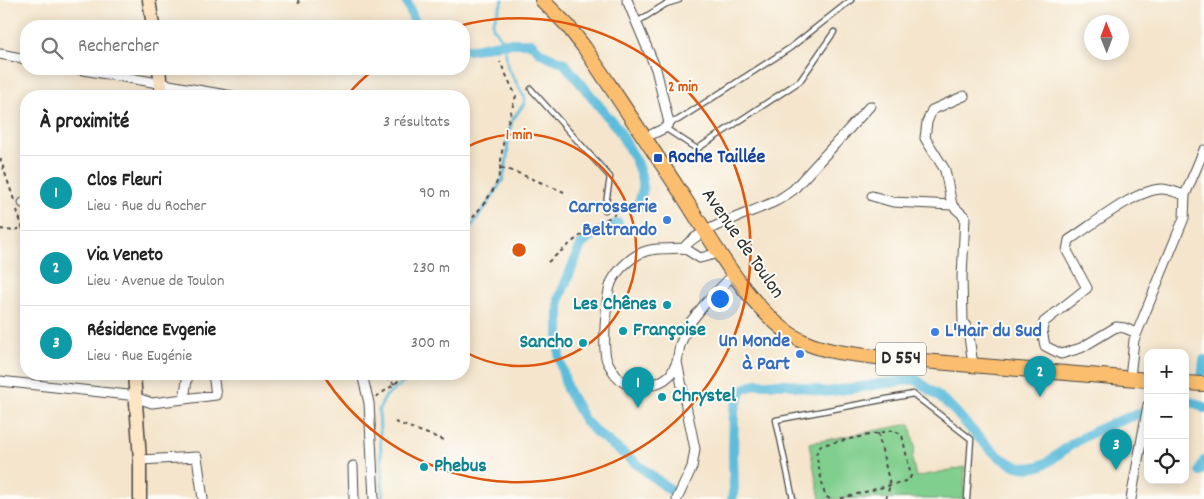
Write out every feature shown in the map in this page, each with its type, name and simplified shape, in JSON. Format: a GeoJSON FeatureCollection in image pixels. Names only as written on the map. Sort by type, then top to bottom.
{"type":"FeatureCollection","features":[{"type":"Feature","properties":{"kind":"main road","name":"Avenue de Toulon"},"geometry":{"type":"LineString","coordinates":[[542,0],[567,25],[584,47],[757,306],[781,328],[803,342],[839,353],[1144,380]]}},
{"type":"Feature","properties":{"kind":"street"},"geometry":{"type":"LineString","coordinates":[[149,0],[152,20]]}},
{"type":"Feature","properties":{"kind":"street"},"geometry":{"type":"LineString","coordinates":[[627,0],[656,69],[667,126],[644,138]]}},
{"type":"Feature","properties":{"kind":"street"},"geometry":{"type":"LineString","coordinates":[[0,54],[20,58]]}},
{"type":"Feature","properties":{"kind":"street"},"geometry":{"type":"LineString","coordinates":[[102,75],[161,90],[160,75]]}},
{"type":"Feature","properties":{"kind":"street"},"geometry":{"type":"LineString","coordinates":[[964,96],[932,110],[927,122],[925,138],[945,170],[952,205],[965,217],[962,277],[963,322],[968,329],[972,364]]}},
{"type":"Feature","properties":{"kind":"street"},"geometry":{"type":"LineString","coordinates":[[684,248],[688,242],[706,232],[778,200],[793,190],[870,106]]}},
{"type":"Feature","properties":{"kind":"street"},"geometry":{"type":"LineString","coordinates":[[1130,378],[1136,333],[1184,218],[1185,196],[1204,150]]}},
{"type":"Feature","properties":{"kind":"street"},"geometry":{"type":"LineString","coordinates":[[1136,333],[1125,328],[1116,327],[1081,348],[1061,354],[1045,346],[1042,330],[1044,322],[1087,288],[1067,251],[1069,240],[1132,198],[1159,189],[1185,196]]}},
{"type":"Feature","properties":{"kind":"street"},"geometry":{"type":"LineString","coordinates":[[872,196],[893,202],[952,205]]}},
{"type":"Feature","properties":{"kind":"street"},"geometry":{"type":"LineString","coordinates":[[678,362],[670,375],[659,382],[647,386],[632,386],[619,379],[606,360],[604,343],[612,281],[627,262],[640,253],[657,249],[684,248],[700,258],[720,253]]}},
{"type":"Feature","properties":{"kind":"street"},"geometry":{"type":"LineString","coordinates":[[677,499],[692,467],[695,449],[678,362],[680,345],[689,324],[704,305],[734,274]]}},
{"type":"Feature","properties":{"kind":"street"},"geometry":{"type":"LineString","coordinates":[[134,380],[140,460],[140,499]]}},
{"type":"Feature","properties":{"kind":"street"},"geometry":{"type":"LineString","coordinates":[[184,399],[187,380]]}},
{"type":"Feature","properties":{"kind":"street"},"geometry":{"type":"LineString","coordinates":[[0,382],[135,396],[152,403],[216,395],[214,380]]}},
{"type":"Feature","properties":{"kind":"street"},"geometry":{"type":"LineString","coordinates":[[363,380],[369,403],[374,499]]}},
{"type":"Feature","properties":{"kind":"street"},"geometry":{"type":"LineString","coordinates":[[1131,499],[1144,427]]}},
{"type":"Feature","properties":{"kind":"street"},"geometry":{"type":"LineString","coordinates":[[140,460],[197,457],[203,499]]}},
{"type":"Feature","properties":{"kind":"street"},"geometry":{"type":"LineString","coordinates":[[353,466],[354,499]]}},
{"type":"Feature","properties":{"kind":"lane"},"geometry":{"type":"LineString","coordinates":[[637,22],[666,4],[680,0]]}},
{"type":"Feature","properties":{"kind":"lane"},"geometry":{"type":"LineString","coordinates":[[834,32],[800,81],[697,149],[667,126],[790,48],[851,0]]}},
{"type":"Feature","properties":{"kind":"lane"},"geometry":{"type":"LineString","coordinates":[[531,89],[610,177],[606,210]]}},
{"type":"Feature","properties":{"kind":"lane"},"geometry":{"type":"LineString","coordinates":[[793,499],[776,420],[913,394],[971,439],[968,499]]}},
{"type":"Feature","properties":{"kind":"path"},"geometry":{"type":"LineString","coordinates":[[470,221],[488,198],[497,180],[501,168],[503,143],[516,96],[500,62]]}},
{"type":"Feature","properties":{"kind":"path"},"geometry":{"type":"LineString","coordinates":[[0,158],[20,204]]}},
{"type":"Feature","properties":{"kind":"path"},"geometry":{"type":"LineString","coordinates":[[501,168],[564,192]]}},
{"type":"Feature","properties":{"kind":"path"},"geometry":{"type":"LineString","coordinates":[[548,262],[577,238],[615,214]]}},
{"type":"Feature","properties":{"kind":"path"},"geometry":{"type":"LineString","coordinates":[[0,229],[14,231],[20,228]]}},
{"type":"Feature","properties":{"kind":"path"},"geometry":{"type":"LineString","coordinates":[[388,380],[394,384]]}},
{"type":"Feature","properties":{"kind":"path"},"geometry":{"type":"LineString","coordinates":[[369,403],[398,380]]}},
{"type":"Feature","properties":{"kind":"path"},"geometry":{"type":"LineString","coordinates":[[395,422],[446,441]]}},
{"type":"Feature","properties":{"kind":"path"},"geometry":{"type":"LineString","coordinates":[[830,499],[825,496],[816,454],[821,445],[894,430],[902,435],[911,476],[909,480],[839,499]]}},
{"type":"Feature","properties":{"kind":"path"},"geometry":{"type":"LineString","coordinates":[[878,434],[890,485],[886,499]]}},
{"type":"Feature","properties":{"kind":"green space"},"geometry":{"type":"Polygon","coordinates":[[[910,424],[915,447],[912,459],[916,477],[965,467],[964,499],[820,499],[809,443],[910,424]]]}},
{"type":"Feature","properties":{"kind":"waterway"},"geometry":{"type":"LineString","coordinates":[[406,0],[414,20]]}},
{"type":"Feature","properties":{"kind":"waterway"},"geometry":{"type":"LineString","coordinates":[[470,229],[503,179],[512,120],[524,104],[525,98],[508,68],[504,43],[493,27],[493,22],[503,0]]}},
{"type":"Feature","properties":{"kind":"waterway"},"geometry":{"type":"LineString","coordinates":[[470,50],[504,43],[531,43],[541,53],[564,63],[618,129],[635,159],[641,175],[643,189],[638,206]]}},
{"type":"Feature","properties":{"kind":"waterway"},"geometry":{"type":"LineString","coordinates":[[618,223],[593,235],[581,245],[559,299],[559,357],[567,389],[585,421],[596,432],[670,490]]}},
{"type":"Feature","properties":{"kind":"waterway"},"geometry":{"type":"LineString","coordinates":[[1202,376],[1204,360]]}},
{"type":"Feature","properties":{"kind":"waterway"},"geometry":{"type":"LineString","coordinates":[[732,499],[734,488],[734,409],[742,390],[756,384],[787,384],[826,392],[915,379],[947,403],[993,452],[1005,461],[1018,466],[1032,468],[1046,463],[1070,445],[1101,428],[1144,412]]}},
{"type":"Feature","properties":{"kind":"waterway"},"geometry":{"type":"LineString","coordinates":[[383,499],[379,409],[386,396],[407,380]]}},
{"type":"Feature","properties":{"kind":"waterway"},"geometry":{"type":"LineString","coordinates":[[1189,402],[1204,408]]}},
{"type":"Feature","properties":{"kind":"waterway"},"geometry":{"type":"LineString","coordinates":[[1200,471],[1204,461]]}},
{"type":"Feature","properties":{"kind":"place","name":"Roche Taillée"},"geometry":{"type":"Point","coordinates":[658,158]}},
{"type":"Feature","properties":{"kind":"place","name":"Carrosserie Beltrando"},"geometry":{"type":"Point","coordinates":[667,220]}},
{"type":"Feature","properties":{"kind":"place","name":"Les Chênes"},"geometry":{"type":"Point","coordinates":[667,305]}},
{"type":"Feature","properties":{"kind":"place","name":"Françoise"},"geometry":{"type":"Point","coordinates":[623,331]}},
{"type":"Feature","properties":{"kind":"place","name":"L'Hair du Sud"},"geometry":{"type":"Point","coordinates":[935,332]}},
{"type":"Feature","properties":{"kind":"place","name":"Sancho"},"geometry":{"type":"Point","coordinates":[583,343]}},
{"type":"Feature","properties":{"kind":"place","name":"Un Monde à Part"},"geometry":{"type":"Point","coordinates":[800,354]}},
{"type":"Feature","properties":{"kind":"place","name":"Chrystel"},"geometry":{"type":"Point","coordinates":[662,397]}},
{"type":"Feature","properties":{"kind":"place","name":"Via Veneto"},"geometry":{"type":"Point","coordinates":[1040,397]}},
{"type":"Feature","properties":{"kind":"place","name":"Clos Fleuri"},"geometry":{"type":"Point","coordinates":[638,408]}},
{"type":"Feature","properties":{"kind":"place","name":"Phebus"},"geometry":{"type":"Point","coordinates":[424,467]}},
{"type":"Feature","properties":{"kind":"place","name":"Résidence Evgenie"},"geometry":{"type":"Point","coordinates":[1116,470]}}]}
